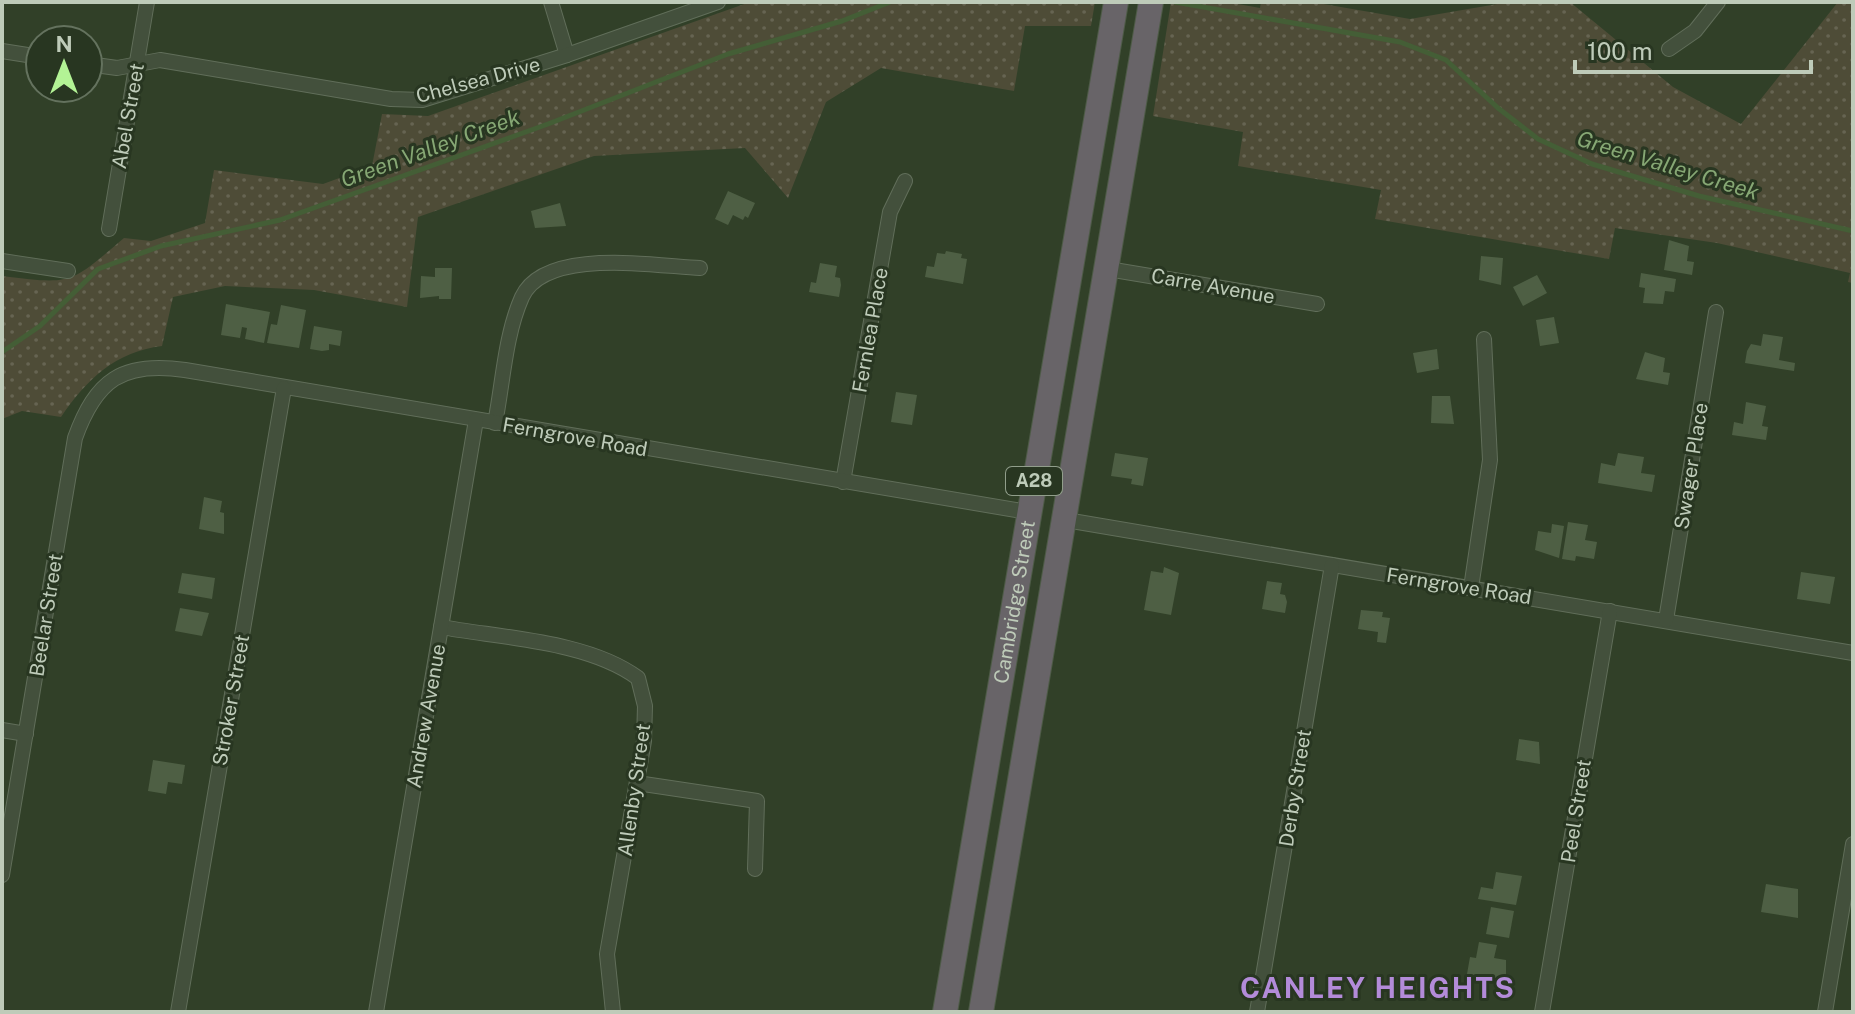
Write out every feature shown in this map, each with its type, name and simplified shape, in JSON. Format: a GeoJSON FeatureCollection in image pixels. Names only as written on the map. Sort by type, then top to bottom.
{"type":"FeatureCollection","features":[{"type":"Feature","properties":{"kind":"highway","name":"Cambridge Street"},"geometry":{"type":"LineString","coordinates":[[945,1012],[1115,5]]}},
{"type":"Feature","properties":{"kind":"highway","name":"Cambridge Street"},"geometry":{"type":"LineString","coordinates":[[981,1012],[1150,9]]}},
{"type":"Feature","properties":{"kind":"street","name":"Abel Street"},"geometry":{"type":"LineString","coordinates":[[109,229],[147,2]]}},
{"type":"Feature","properties":{"kind":"street"},"geometry":{"type":"LineString","coordinates":[[551,2],[567,55]]}},
{"type":"Feature","properties":{"kind":"street","name":"Chelsea Drive"},"geometry":{"type":"LineString","coordinates":[[104,66],[117,68],[160,60],[391,99],[422,100],[567,55],[718,2]]}},
{"type":"Feature","properties":{"kind":"street"},"geometry":{"type":"LineString","coordinates":[[1669,49],[1695,31],[1718,2]]}},
{"type":"Feature","properties":{"kind":"street"},"geometry":{"type":"LineString","coordinates":[[2,51],[24,54]]}},
{"type":"Feature","properties":{"kind":"street","name":"Fernlea Place"},"geometry":{"type":"LineString","coordinates":[[843,482],[890,212],[905,181]]}},
{"type":"Feature","properties":{"kind":"street"},"geometry":{"type":"LineString","coordinates":[[2,261],[68,271]]}},
{"type":"Feature","properties":{"kind":"street"},"geometry":{"type":"LineString","coordinates":[[495,423],[512,329],[523,295],[540,276],[561,266],[592,264],[700,268]]}},
{"type":"Feature","properties":{"kind":"street","name":"Carre Avenue"},"geometry":{"type":"LineString","coordinates":[[1108,269],[1317,304]]}},
{"type":"Feature","properties":{"kind":"street","name":"Swager Place"},"geometry":{"type":"LineString","coordinates":[[1666,620],[1716,312]]}},
{"type":"Feature","properties":{"kind":"street"},"geometry":{"type":"LineString","coordinates":[[1471,588],[1490,460],[1484,339]]}},
{"type":"Feature","properties":{"kind":"street","name":"Ferngrove Road"},"geometry":{"type":"LineString","coordinates":[[122,373],[165,367],[1028,512]]}},
{"type":"Feature","properties":{"kind":"street","name":"Beelar Street"},"geometry":{"type":"LineString","coordinates":[[2,875],[75,438],[85,410],[98,389],[122,373]]}},
{"type":"Feature","properties":{"kind":"street","name":"Stroker Street"},"geometry":{"type":"LineString","coordinates":[[178,1012],[284,388]]}},
{"type":"Feature","properties":{"kind":"street","name":"Andrew Avenue"},"geometry":{"type":"LineString","coordinates":[[376,1012],[476,420]]}},
{"type":"Feature","properties":{"kind":"street","name":"Ferngrove Road"},"geometry":{"type":"LineString","coordinates":[[1066,520],[1853,653]]}},
{"type":"Feature","properties":{"kind":"street","name":"Derby Street"},"geometry":{"type":"LineString","coordinates":[[1257,1012],[1332,565]]}},
{"type":"Feature","properties":{"kind":"street","name":"Peel Street"},"geometry":{"type":"LineString","coordinates":[[1542,1012],[1610,611]]}},
{"type":"Feature","properties":{"kind":"street","name":"Allenby Street"},"geometry":{"type":"LineString","coordinates":[[441,627],[590,654],[618,663],[638,678],[645,706],[637,783],[607,954],[613,1012]]}},
{"type":"Feature","properties":{"kind":"street"},"geometry":{"type":"LineString","coordinates":[[2,730],[26,734]]}},
{"type":"Feature","properties":{"kind":"street"},"geometry":{"type":"LineString","coordinates":[[637,783],[757,801],[755,869]]}},
{"type":"Feature","properties":{"kind":"street"},"geometry":{"type":"LineString","coordinates":[[1825,1012],[1853,844]]}},
{"type":"Feature","properties":{"kind":"shaded area"},"geometry":{"type":"Polygon","coordinates":[[[750,2],[1095,2],[1091,26],[1025,26],[1014,91],[881,68],[826,102],[788,198],[745,148],[594,156],[418,217],[407,307],[314,290],[225,286],[173,297],[162,346],[145,349],[116,361],[92,379],[61,417],[22,411],[2,419],[2,276],[43,280],[69,278],[92,265],[124,238],[151,241],[205,223],[214,170],[323,184],[372,166],[382,114],[428,116],[750,2]]]}},
{"type":"Feature","properties":{"kind":"shaded area"},"geometry":{"type":"Polygon","coordinates":[[[1171,2],[1227,2],[1260,8],[1261,2],[1312,2],[1410,19],[1509,2],[1570,2],[1673,87],[1741,124],[1838,2],[1853,2],[1853,283],[1848,282],[1850,273],[1717,243],[1615,228],[1609,259],[1375,219],[1381,190],[1238,166],[1243,132],[1153,116],[1171,2]]]}},
{"type":"Feature","properties":{"kind":"building"},"geometry":{"type":"Polygon","coordinates":[[[728,191],[755,203],[748,218],[745,216],[743,220],[733,215],[728,225],[715,219],[728,191]]]}},
{"type":"Feature","properties":{"kind":"building"},"geometry":{"type":"Polygon","coordinates":[[[560,203],[566,226],[535,228],[531,211],[560,203]]]}},
{"type":"Feature","properties":{"kind":"building"},"geometry":{"type":"Polygon","coordinates":[[[1669,240],[1689,246],[1687,261],[1694,262],[1692,275],[1664,270],[1669,240]]]}},
{"type":"Feature","properties":{"kind":"building"},"geometry":{"type":"Polygon","coordinates":[[[946,251],[962,254],[961,258],[967,259],[963,284],[925,277],[927,266],[934,267],[937,253],[945,254],[946,251]]]}},
{"type":"Feature","properties":{"kind":"building"},"geometry":{"type":"Polygon","coordinates":[[[1481,256],[1503,258],[1501,285],[1479,280],[1481,256]]]}},
{"type":"Feature","properties":{"kind":"building"},"geometry":{"type":"Polygon","coordinates":[[[820,263],[837,266],[835,277],[840,278],[841,285],[839,297],[809,292],[811,282],[816,283],[820,263]]]}},
{"type":"Feature","properties":{"kind":"building"},"geometry":{"type":"Polygon","coordinates":[[[435,268],[452,268],[451,299],[439,299],[439,296],[420,298],[421,276],[435,277],[435,268]]]}},
{"type":"Feature","properties":{"kind":"building"},"geometry":{"type":"Polygon","coordinates":[[[1641,273],[1676,279],[1674,292],[1665,291],[1663,304],[1643,303],[1645,288],[1639,287],[1641,273]]]}},
{"type":"Feature","properties":{"kind":"building"},"geometry":{"type":"Polygon","coordinates":[[[1537,275],[1547,293],[1523,306],[1513,287],[1537,275]]]}},
{"type":"Feature","properties":{"kind":"building"},"geometry":{"type":"Polygon","coordinates":[[[226,304],[270,312],[264,343],[245,339],[247,328],[242,327],[240,338],[221,335],[226,304]]]}},
{"type":"Feature","properties":{"kind":"building"},"geometry":{"type":"Polygon","coordinates":[[[281,305],[306,310],[299,348],[267,343],[271,324],[277,325],[281,305]]]}},
{"type":"Feature","properties":{"kind":"building"},"geometry":{"type":"Polygon","coordinates":[[[1554,317],[1559,343],[1540,346],[1536,320],[1554,317]]]}},
{"type":"Feature","properties":{"kind":"building"},"geometry":{"type":"Polygon","coordinates":[[[314,326],[342,331],[340,346],[329,344],[329,350],[322,351],[310,349],[314,326]]]}},
{"type":"Feature","properties":{"kind":"building"},"geometry":{"type":"Polygon","coordinates":[[[1763,334],[1783,337],[1779,360],[1795,363],[1794,371],[1745,363],[1751,344],[1761,346],[1763,334]]]}},
{"type":"Feature","properties":{"kind":"building"},"geometry":{"type":"Polygon","coordinates":[[[1437,349],[1439,369],[1417,373],[1413,353],[1437,349]]]}},
{"type":"Feature","properties":{"kind":"building"},"geometry":{"type":"Polygon","coordinates":[[[1645,352],[1665,358],[1663,372],[1670,373],[1668,385],[1636,379],[1645,352]]]}},
{"type":"Feature","properties":{"kind":"building"},"geometry":{"type":"Polygon","coordinates":[[[896,392],[917,395],[912,425],[891,422],[896,392]]]}},
{"type":"Feature","properties":{"kind":"building"},"geometry":{"type":"Polygon","coordinates":[[[1432,396],[1450,396],[1454,424],[1431,423],[1432,396]]]}},
{"type":"Feature","properties":{"kind":"building"},"geometry":{"type":"Polygon","coordinates":[[[1746,402],[1766,406],[1762,426],[1768,427],[1766,440],[1732,435],[1734,422],[1743,424],[1746,402]]]}},
{"type":"Feature","properties":{"kind":"building"},"geometry":{"type":"Polygon","coordinates":[[[1115,453],[1148,458],[1143,486],[1131,484],[1132,479],[1111,476],[1115,453]]]}},
{"type":"Feature","properties":{"kind":"building"},"geometry":{"type":"Polygon","coordinates":[[[1618,453],[1644,457],[1641,473],[1655,475],[1652,492],[1598,483],[1601,463],[1615,466],[1618,453]]]}},
{"type":"Feature","properties":{"kind":"building"},"geometry":{"type":"Polygon","coordinates":[[[204,497],[222,501],[220,512],[224,513],[224,534],[199,529],[204,497]]]}},
{"type":"Feature","properties":{"kind":"building"},"geometry":{"type":"Polygon","coordinates":[[[1568,522],[1588,525],[1585,540],[1597,542],[1594,559],[1576,556],[1575,561],[1562,559],[1568,522]]]}},
{"type":"Feature","properties":{"kind":"building"},"geometry":{"type":"Polygon","coordinates":[[[1552,524],[1564,526],[1559,558],[1535,550],[1538,531],[1551,533],[1552,524]]]}},
{"type":"Feature","properties":{"kind":"building"},"geometry":{"type":"Polygon","coordinates":[[[1164,567],[1179,573],[1171,615],[1144,610],[1151,571],[1163,573],[1164,567]]]}},
{"type":"Feature","properties":{"kind":"building"},"geometry":{"type":"Polygon","coordinates":[[[1801,572],[1835,577],[1830,604],[1797,599],[1801,572]]]}},
{"type":"Feature","properties":{"kind":"building"},"geometry":{"type":"Polygon","coordinates":[[[182,573],[215,578],[212,599],[178,593],[182,573]]]}},
{"type":"Feature","properties":{"kind":"building"},"geometry":{"type":"Polygon","coordinates":[[[1267,581],[1282,583],[1280,594],[1285,595],[1287,602],[1285,613],[1262,609],[1267,581]]]}},
{"type":"Feature","properties":{"kind":"building"},"geometry":{"type":"Polygon","coordinates":[[[180,608],[209,613],[202,636],[175,631],[180,608]]]}},
{"type":"Feature","properties":{"kind":"building"},"geometry":{"type":"Polygon","coordinates":[[[1361,610],[1383,612],[1382,617],[1390,618],[1386,643],[1377,642],[1378,632],[1358,629],[1361,610]]]}},
{"type":"Feature","properties":{"kind":"building"},"geometry":{"type":"Polygon","coordinates":[[[1519,739],[1539,742],[1540,764],[1516,760],[1519,739]]]}},
{"type":"Feature","properties":{"kind":"building"},"geometry":{"type":"Polygon","coordinates":[[[153,760],[185,765],[182,784],[168,782],[166,794],[148,791],[153,760]]]}},
{"type":"Feature","properties":{"kind":"building"},"geometry":{"type":"Polygon","coordinates":[[[1496,872],[1522,876],[1516,905],[1478,899],[1481,887],[1493,889],[1496,872]]]}},
{"type":"Feature","properties":{"kind":"building"},"geometry":{"type":"Polygon","coordinates":[[[1766,884],[1798,889],[1798,918],[1761,912],[1766,884]]]}},
{"type":"Feature","properties":{"kind":"building"},"geometry":{"type":"Polygon","coordinates":[[[1491,907],[1514,911],[1509,938],[1486,934],[1491,907]]]}},
{"type":"Feature","properties":{"kind":"building"},"geometry":{"type":"Polygon","coordinates":[[[1479,942],[1497,945],[1494,958],[1506,960],[1506,980],[1467,974],[1470,957],[1476,958],[1479,942]]]}},
{"type":"Feature","properties":{"kind":"waterway","name":"Green Valley Creek"},"geometry":{"type":"LineString","coordinates":[[2,352],[40,326],[98,269],[161,246],[280,220],[548,124],[728,54],[842,21],[890,2]]}},
{"type":"Feature","properties":{"kind":"waterway","name":"Green Valley Creek"},"geometry":{"type":"LineString","coordinates":[[1175,2],[1400,42],[1446,60],[1498,108],[1538,139],[1592,164],[1699,196],[1853,231]]}},
{"type":"Feature","properties":{"kind":"district","name":"CANLEY HEIGHTS"},"geometry":{"type":"Point","coordinates":[1378,988]}}]}
